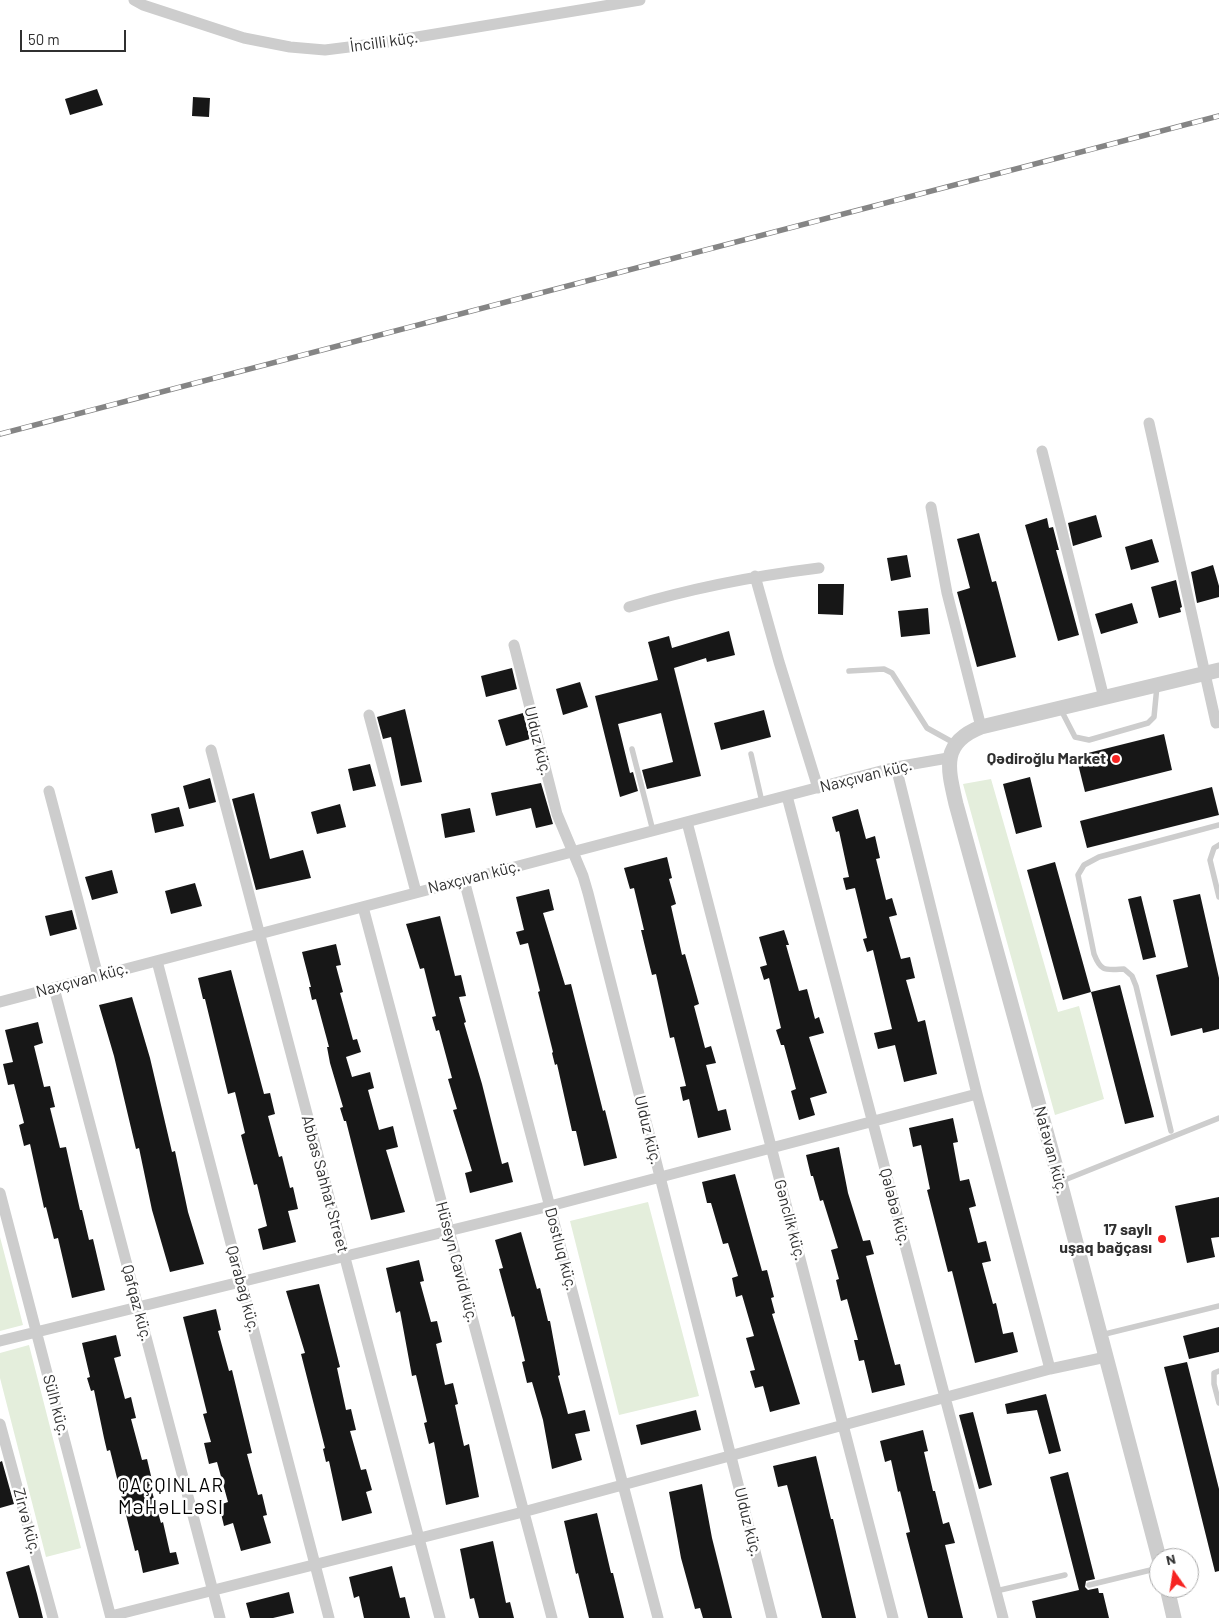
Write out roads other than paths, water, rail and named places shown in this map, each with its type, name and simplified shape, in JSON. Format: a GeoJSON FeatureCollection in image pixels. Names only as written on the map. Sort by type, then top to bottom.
{"type":"FeatureCollection","features":[{"type":"Feature","properties":{"kind":"street","name":"İncilli küç."},"geometry":{"type":"LineString","coordinates":[[134,0],[143,5],[244,38],[290,47],[324,50],[391,42],[640,0]]}},
{"type":"Feature","properties":{"kind":"street"},"geometry":{"type":"LineString","coordinates":[[1149,423],[1212,672],[1216,724]]}},
{"type":"Feature","properties":{"kind":"street"},"geometry":{"type":"LineString","coordinates":[[1042,451],[1104,698]]}},
{"type":"Feature","properties":{"kind":"street"},"geometry":{"type":"LineString","coordinates":[[931,507],[947,593],[981,727]]}},
{"type":"Feature","properties":{"kind":"street"},"geometry":{"type":"LineString","coordinates":[[629,607],[688,590],[755,576],[819,568]]}},
{"type":"Feature","properties":{"kind":"street"},"geometry":{"type":"LineString","coordinates":[[755,576],[818,788]]}},
{"type":"Feature","properties":{"kind":"street","name":"Ulduz küç."},"geometry":{"type":"LineString","coordinates":[[514,645],[557,814],[583,876],[588,894],[772,1618]]}},
{"type":"Feature","properties":{"kind":"street"},"geometry":{"type":"LineString","coordinates":[[948,758],[964,734],[981,727],[1212,672]]}},
{"type":"Feature","properties":{"kind":"street"},"geometry":{"type":"LineString","coordinates":[[369,715],[416,892]]}},
{"type":"Feature","properties":{"kind":"street","name":"Abbas Sahhat Street"},"geometry":{"type":"LineString","coordinates":[[211,750],[440,1618]]}},
{"type":"Feature","properties":{"kind":"street","name":"Naxçıvan küç."},"geometry":{"type":"LineString","coordinates":[[0,1002],[896,767],[948,758]]}},
{"type":"Feature","properties":{"kind":"street","name":"Natəvan küç."},"geometry":{"type":"LineString","coordinates":[[948,758],[956,804],[1060,1182],[1156,1548]]}},
{"type":"Feature","properties":{"kind":"street"},"geometry":{"type":"LineString","coordinates":[[896,767],[977,1094],[1050,1370]]}},
{"type":"Feature","properties":{"kind":"street"},"geometry":{"type":"LineString","coordinates":[[49,791],[98,976]]}},
{"type":"Feature","properties":{"kind":"street","name":"Qələbə küç."},"geometry":{"type":"LineString","coordinates":[[787,796],[1003,1618]]}},
{"type":"Feature","properties":{"kind":"street","name":"Gənclik küç."},"geometry":{"type":"LineString","coordinates":[[686,822],[893,1618]]}},
{"type":"Feature","properties":{"kind":"street","name":"Dostluq küç."},"geometry":{"type":"LineString","coordinates":[[464,880],[658,1618]]}},
{"type":"Feature","properties":{"kind":"street","name":"Hüseyn Cavid küç."},"geometry":{"type":"LineString","coordinates":[[362,907],[552,1618]]}},
{"type":"Feature","properties":{"kind":"street","name":"Qarabağ küç."},"geometry":{"type":"LineString","coordinates":[[157,961],[329,1618]]}},
{"type":"Feature","properties":{"kind":"street","name":"Qafqaz küç."},"geometry":{"type":"LineString","coordinates":[[54,988],[220,1618]]}},
{"type":"Feature","properties":{"kind":"street"},"geometry":{"type":"LineString","coordinates":[[0,1341],[550,1206],[977,1094]]}},
{"type":"Feature","properties":{"kind":"street","name":"Sülh küç."},"geometry":{"type":"LineString","coordinates":[[0,1193],[111,1617]]}},
{"type":"Feature","properties":{"kind":"street"},"geometry":{"type":"LineString","coordinates":[[111,1617],[418,1537],[523,1512],[843,1425],[1106,1357]]}},
{"type":"Feature","properties":{"kind":"street","name":"Zirvə küç."},"geometry":{"type":"LineString","coordinates":[[0,1424],[53,1618]]}},
{"type":"Feature","properties":{"kind":"street"},"geometry":{"type":"LineString","coordinates":[[1169,1598],[1174,1618]]}},
{"type":"Feature","properties":{"kind":"lane"},"geometry":{"type":"LineString","coordinates":[[849,671],[884,669],[892,672],[927,728],[956,744]]}},
{"type":"Feature","properties":{"kind":"lane"},"geometry":{"type":"LineString","coordinates":[[1060,708],[1075,736],[1089,740],[1148,724],[1154,717],[1158,685]]}},
{"type":"Feature","properties":{"kind":"lane"},"geometry":{"type":"LineString","coordinates":[[632,749],[653,831]]}},
{"type":"Feature","properties":{"kind":"lane"},"geometry":{"type":"LineString","coordinates":[[751,754],[762,802]]}},
{"type":"Feature","properties":{"kind":"lane"},"geometry":{"type":"LineString","coordinates":[[1171,1131],[1136,986],[1132,976],[1124,969],[1106,970],[1098,965],[1094,954],[1078,875],[1084,864],[1098,857],[1219,825]]}},
{"type":"Feature","properties":{"kind":"lane"},"geometry":{"type":"LineString","coordinates":[[1219,845],[1214,848],[1210,860],[1219,897]]}},
{"type":"Feature","properties":{"kind":"lane"},"geometry":{"type":"LineString","coordinates":[[1060,1182],[1219,1118]]}},
{"type":"Feature","properties":{"kind":"lane"},"geometry":{"type":"LineString","coordinates":[[1101,1335],[1219,1306]]}},
{"type":"Feature","properties":{"kind":"lane"},"geometry":{"type":"LineString","coordinates":[[1219,1371],[1214,1373],[1214,1384],[1219,1403]]}},
{"type":"Feature","properties":{"kind":"lane"},"geometry":{"type":"LineString","coordinates":[[1089,1585],[1149,1570]]}},
{"type":"Feature","properties":{"kind":"lane"},"geometry":{"type":"LineString","coordinates":[[996,1591],[1065,1575]]}},
{"type":"Feature","properties":{"kind":"railway"},"geometry":{"type":"LineString","coordinates":[[0,434],[1219,116]]}},
{"type":"Feature","properties":{"kind":"place","name":"Qədiroğlu Market"},"geometry":{"type":"Point","coordinates":[1116,759]}},
{"type":"Feature","properties":{"kind":"place","name":"17 saylı uşaq bağçası"},"geometry":{"type":"Point","coordinates":[1162,1239]}},
{"type":"Feature","properties":{"kind":"district","name":"QAÇQINLAR MƏHƏLLƏSI"},"geometry":{"type":"Point","coordinates":[171,1497]}}]}
